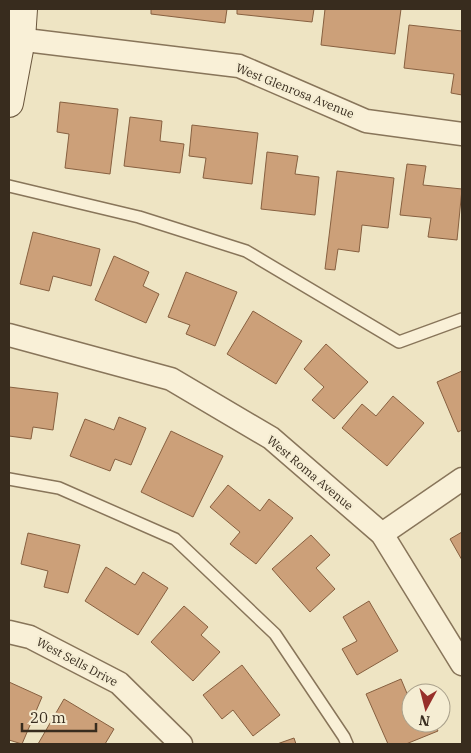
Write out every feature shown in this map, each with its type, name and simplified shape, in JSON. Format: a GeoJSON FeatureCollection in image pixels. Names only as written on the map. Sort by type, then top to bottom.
{"type":"FeatureCollection","features":[{"type":"Feature","properties":{"kind":"street"},"geometry":{"type":"LineString","coordinates":[[9,103],[15,38],[23,9]]}},
{"type":"Feature","properties":{"kind":"street","name":"West Glenrosa Avenue"},"geometry":{"type":"LineString","coordinates":[[15,38],[239,66],[366,121],[462,134]]}},
{"type":"Feature","properties":{"kind":"street","name":"West Roma Avenue"},"geometry":{"type":"LineString","coordinates":[[9,335],[172,379],[271,438],[382,534],[462,664]]}},
{"type":"Feature","properties":{"kind":"street"},"geometry":{"type":"LineString","coordinates":[[382,534],[462,479]]}},
{"type":"Feature","properties":{"kind":"street","name":"West Sells Drive"},"geometry":{"type":"LineString","coordinates":[[9,632],[30,637],[119,683],[181,744]]}},
{"type":"Feature","properties":{"kind":"lane"},"geometry":{"type":"LineString","coordinates":[[9,186],[139,217],[246,251],[399,342],[462,319]]}},
{"type":"Feature","properties":{"kind":"lane"},"geometry":{"type":"LineString","coordinates":[[9,479],[59,488],[175,539],[275,634],[347,744]]}},
{"type":"Feature","properties":{"kind":"building"},"geometry":{"type":"Polygon","coordinates":[[[151,9],[227,9],[225,23],[151,14],[151,9]]]}},
{"type":"Feature","properties":{"kind":"building"},"geometry":{"type":"Polygon","coordinates":[[[237,9],[314,9],[312,22],[237,14],[237,9]]]}},
{"type":"Feature","properties":{"kind":"building"},"geometry":{"type":"Polygon","coordinates":[[[325,9],[401,9],[395,54],[321,45],[325,9]]]}},
{"type":"Feature","properties":{"kind":"building"},"geometry":{"type":"Polygon","coordinates":[[[409,25],[462,31],[462,95],[451,93],[454,74],[404,68],[409,25]]]}},
{"type":"Feature","properties":{"kind":"building"},"geometry":{"type":"Polygon","coordinates":[[[60,102],[118,109],[110,174],[65,168],[69,134],[57,132],[60,102]]]}},
{"type":"Feature","properties":{"kind":"building"},"geometry":{"type":"Polygon","coordinates":[[[130,117],[162,121],[160,141],[184,144],[180,173],[124,166],[130,117]]]}},
{"type":"Feature","properties":{"kind":"building"},"geometry":{"type":"Polygon","coordinates":[[[192,125],[258,133],[252,184],[203,178],[206,158],[189,156],[192,125]]]}},
{"type":"Feature","properties":{"kind":"building"},"geometry":{"type":"Polygon","coordinates":[[[267,152],[298,156],[295,174],[319,177],[315,215],[261,209],[267,152]]]}},
{"type":"Feature","properties":{"kind":"building"},"geometry":{"type":"Polygon","coordinates":[[[407,164],[426,166],[423,185],[462,189],[457,240],[428,237],[431,218],[400,215],[407,164]]]}},
{"type":"Feature","properties":{"kind":"building"},"geometry":{"type":"Polygon","coordinates":[[[337,171],[394,178],[388,228],[362,225],[359,252],[338,249],[335,270],[325,269],[337,171]]]}},
{"type":"Feature","properties":{"kind":"building"},"geometry":{"type":"Polygon","coordinates":[[[33,232],[100,249],[91,286],[53,276],[49,291],[20,284],[33,232]]]}},
{"type":"Feature","properties":{"kind":"building"},"geometry":{"type":"Polygon","coordinates":[[[114,256],[149,272],[143,286],[159,294],[146,323],[95,300],[114,256]]]}},
{"type":"Feature","properties":{"kind":"building"},"geometry":{"type":"Polygon","coordinates":[[[186,272],[237,292],[215,346],[186,334],[190,325],[168,317],[186,272]]]}},
{"type":"Feature","properties":{"kind":"building"},"geometry":{"type":"Polygon","coordinates":[[[253,311],[302,341],[276,384],[227,354],[253,311]]]}},
{"type":"Feature","properties":{"kind":"building"},"geometry":{"type":"Polygon","coordinates":[[[326,344],[368,382],[334,419],[312,400],[324,387],[304,369],[326,344]]]}},
{"type":"Feature","properties":{"kind":"building"},"geometry":{"type":"Polygon","coordinates":[[[462,371],[462,430],[458,432],[437,382],[462,371]]]}},
{"type":"Feature","properties":{"kind":"building"},"geometry":{"type":"Polygon","coordinates":[[[9,387],[58,393],[53,430],[33,427],[31,439],[9,436],[9,387]]]}},
{"type":"Feature","properties":{"kind":"building"},"geometry":{"type":"Polygon","coordinates":[[[393,396],[424,423],[387,466],[342,428],[362,404],[376,416],[393,396]]]}},
{"type":"Feature","properties":{"kind":"building"},"geometry":{"type":"Polygon","coordinates":[[[119,417],[146,428],[131,465],[115,459],[110,471],[70,456],[85,419],[114,430],[119,417]]]}},
{"type":"Feature","properties":{"kind":"building"},"geometry":{"type":"Polygon","coordinates":[[[171,431],[223,456],[193,517],[141,492],[171,431]]]}},
{"type":"Feature","properties":{"kind":"building"},"geometry":{"type":"Polygon","coordinates":[[[228,485],[260,511],[269,499],[293,518],[256,564],[230,544],[240,532],[210,507],[228,485]]]}},
{"type":"Feature","properties":{"kind":"building"},"geometry":{"type":"Polygon","coordinates":[[[462,532],[462,560],[450,539],[462,532]]]}},
{"type":"Feature","properties":{"kind":"building"},"geometry":{"type":"Polygon","coordinates":[[[28,533],[80,545],[68,593],[44,587],[48,571],[21,564],[28,533]]]}},
{"type":"Feature","properties":{"kind":"building"},"geometry":{"type":"Polygon","coordinates":[[[311,535],[330,555],[316,568],[335,589],[310,612],[272,569],[311,535]]]}},
{"type":"Feature","properties":{"kind":"building"},"geometry":{"type":"Polygon","coordinates":[[[106,567],[135,585],[143,572],[168,588],[138,635],[85,601],[106,567]]]}},
{"type":"Feature","properties":{"kind":"building"},"geometry":{"type":"Polygon","coordinates":[[[369,601],[398,651],[357,675],[342,649],[357,641],[343,617],[369,601]]]}},
{"type":"Feature","properties":{"kind":"building"},"geometry":{"type":"Polygon","coordinates":[[[184,606],[208,627],[201,635],[220,652],[193,681],[151,642],[184,606]]]}},
{"type":"Feature","properties":{"kind":"building"},"geometry":{"type":"Polygon","coordinates":[[[242,665],[280,715],[253,736],[233,710],[222,719],[203,695],[242,665]]]}},
{"type":"Feature","properties":{"kind":"building"},"geometry":{"type":"Polygon","coordinates":[[[401,679],[403,683],[401,683],[401,733],[433,733],[406,744],[388,744],[366,694],[401,679]]]}},
{"type":"Feature","properties":{"kind":"building"},"geometry":{"type":"Polygon","coordinates":[[[9,682],[42,697],[22,744],[9,740],[9,682]]]}},
{"type":"Feature","properties":{"kind":"building"},"geometry":{"type":"Polygon","coordinates":[[[64,699],[114,729],[105,744],[38,744],[64,699]]]}},
{"type":"Feature","properties":{"kind":"building"},"geometry":{"type":"Polygon","coordinates":[[[294,738],[296,744],[277,744],[294,738]]]}}]}
